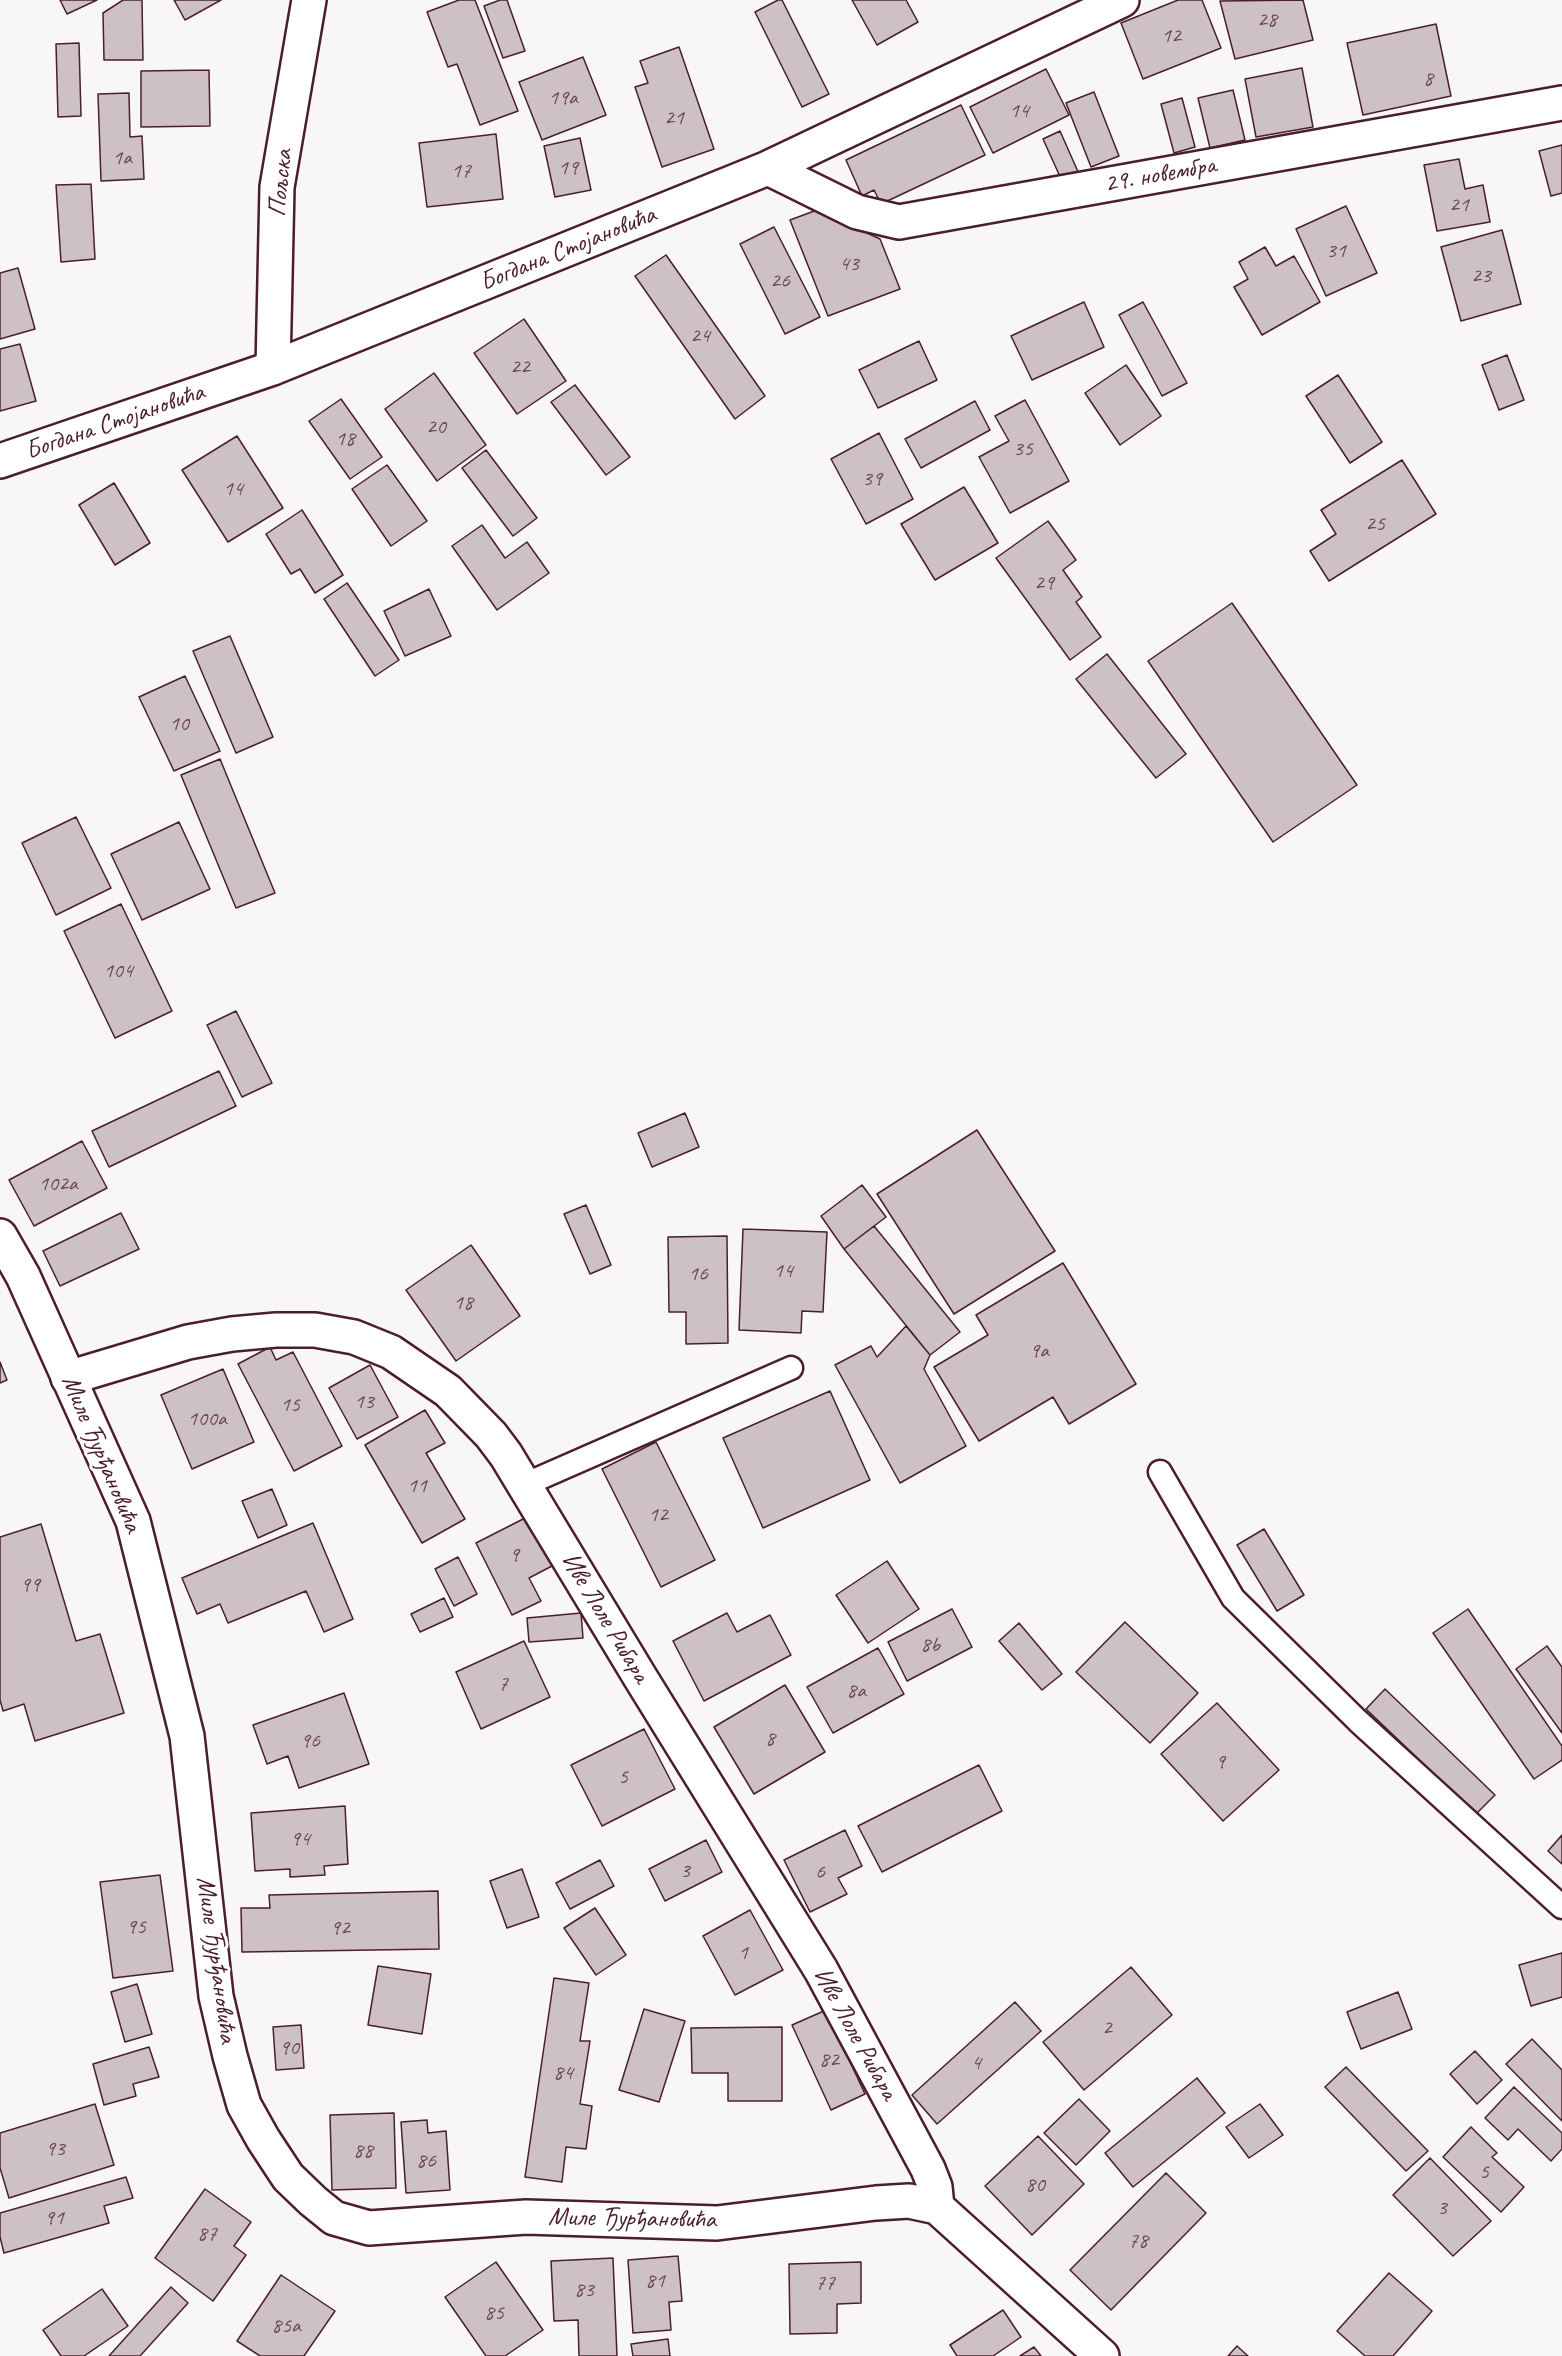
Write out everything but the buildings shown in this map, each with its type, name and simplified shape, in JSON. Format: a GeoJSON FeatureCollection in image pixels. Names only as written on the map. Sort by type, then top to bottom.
{"type":"FeatureCollection","features":[{"type":"Feature","properties":{"kind":"street","name":"Пољска"},"geometry":{"type":"LineString","coordinates":[[273,368],[277,187],[309,0]]}},
{"type":"Feature","properties":{"kind":"street","name":"Богдана Стојановића"},"geometry":{"type":"LineString","coordinates":[[0,461],[273,368],[768,168],[1122,0]]}},
{"type":"Feature","properties":{"kind":"street","name":"29. новембра"},"geometry":{"type":"LineString","coordinates":[[768,168],[857,212],[899,222],[1562,102]]}},
{"type":"Feature","properties":{"kind":"street","name":"Миле Ђурђановића"},"geometry":{"type":"LineString","coordinates":[[0,1236],[23,1276],[133,1521],[187,1736],[216,1996],[230,2056],[244,2105],[288,2177],[334,2218],[369,2228],[526,2217],[717,2223],[876,2203],[909,2201],[937,2207]]}},
{"type":"Feature","properties":{"kind":"street","name":"Иве Лоле Рибара"},"geometry":{"type":"LineString","coordinates":[[68,1378],[188,1342],[232,1334],[276,1330],[315,1330],[354,1337],[391,1352],[448,1391],[491,1434],[524,1485],[821,1970],[928,2169],[935,2187],[937,2207]]}},
{"type":"Feature","properties":{"kind":"street"},"geometry":{"type":"LineString","coordinates":[[937,2207],[1102,2356]]}},
{"type":"Feature","properties":{"kind":"lane"},"geometry":{"type":"LineString","coordinates":[[524,1485],[791,1368]]}},
{"type":"Feature","properties":{"kind":"lane"},"geometry":{"type":"LineString","coordinates":[[1160,1472],[1233,1598],[1358,1720],[1562,1907]]}}]}
